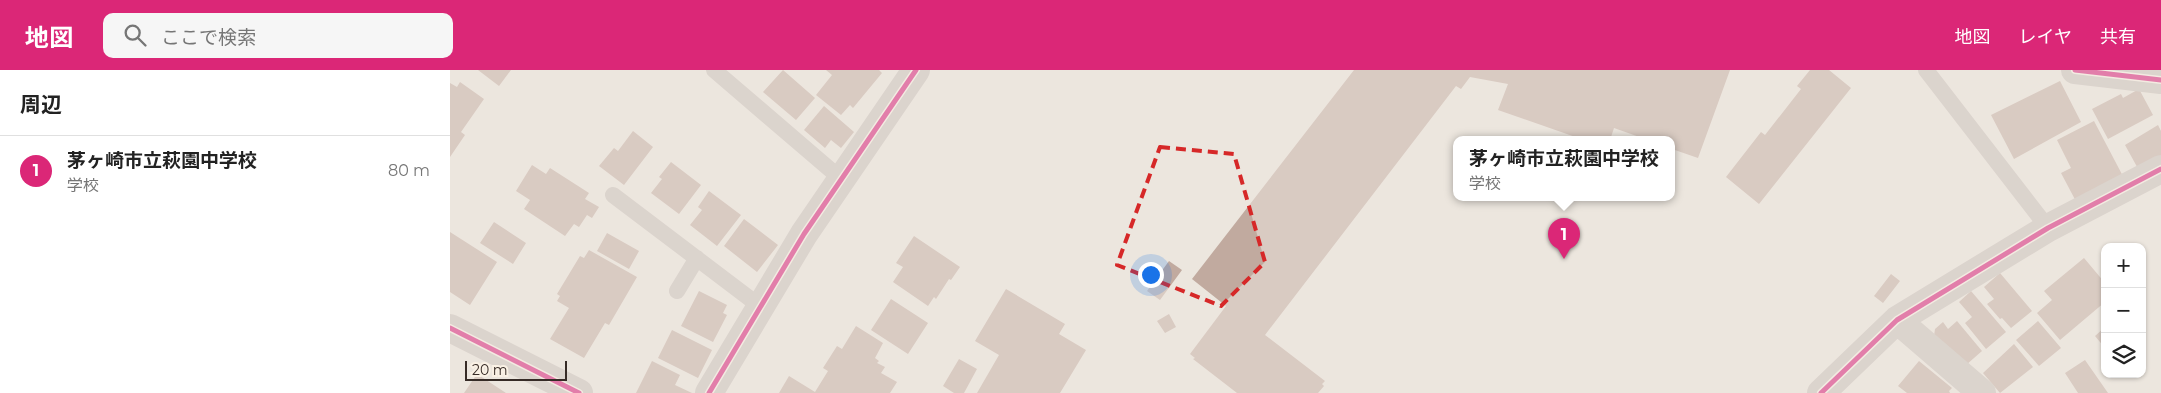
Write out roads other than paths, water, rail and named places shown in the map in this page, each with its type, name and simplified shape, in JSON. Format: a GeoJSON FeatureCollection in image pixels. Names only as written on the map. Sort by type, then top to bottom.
{"type":"FeatureCollection","features":[{"type":"Feature","properties":{"kind":"street"},"geometry":{"type":"LineString","coordinates":[[709,393],[804,234],[840,178],[916,70]]}},
{"type":"Feature","properties":{"kind":"street"},"geometry":{"type":"LineString","coordinates":[[2076,70],[2161,80]]}},
{"type":"Feature","properties":{"kind":"street"},"geometry":{"type":"LineString","coordinates":[[1821,393],[1897,320],[2048,228],[2161,169]]}},
{"type":"Feature","properties":{"kind":"street"},"geometry":{"type":"LineString","coordinates":[[1897,320],[1982,393]]}},
{"type":"Feature","properties":{"kind":"street"},"geometry":{"type":"LineString","coordinates":[[450,328],[579,393]]}},
{"type":"Feature","properties":{"kind":"lane"},"geometry":{"type":"LineString","coordinates":[[714,70],[840,178]]}},
{"type":"Feature","properties":{"kind":"lane"},"geometry":{"type":"LineString","coordinates":[[1926,70],[2048,228]]}},
{"type":"Feature","properties":{"kind":"lane"},"geometry":{"type":"LineString","coordinates":[[613,195],[761,307]]}},
{"type":"Feature","properties":{"kind":"lane"},"geometry":{"type":"LineString","coordinates":[[677,291],[697,258]]}},
{"type":"Feature","properties":{"kind":"place","name":"茅ヶ崎市立萩園中学校"},"geometry":{"type":"Point","coordinates":[1564,259]}}]}
